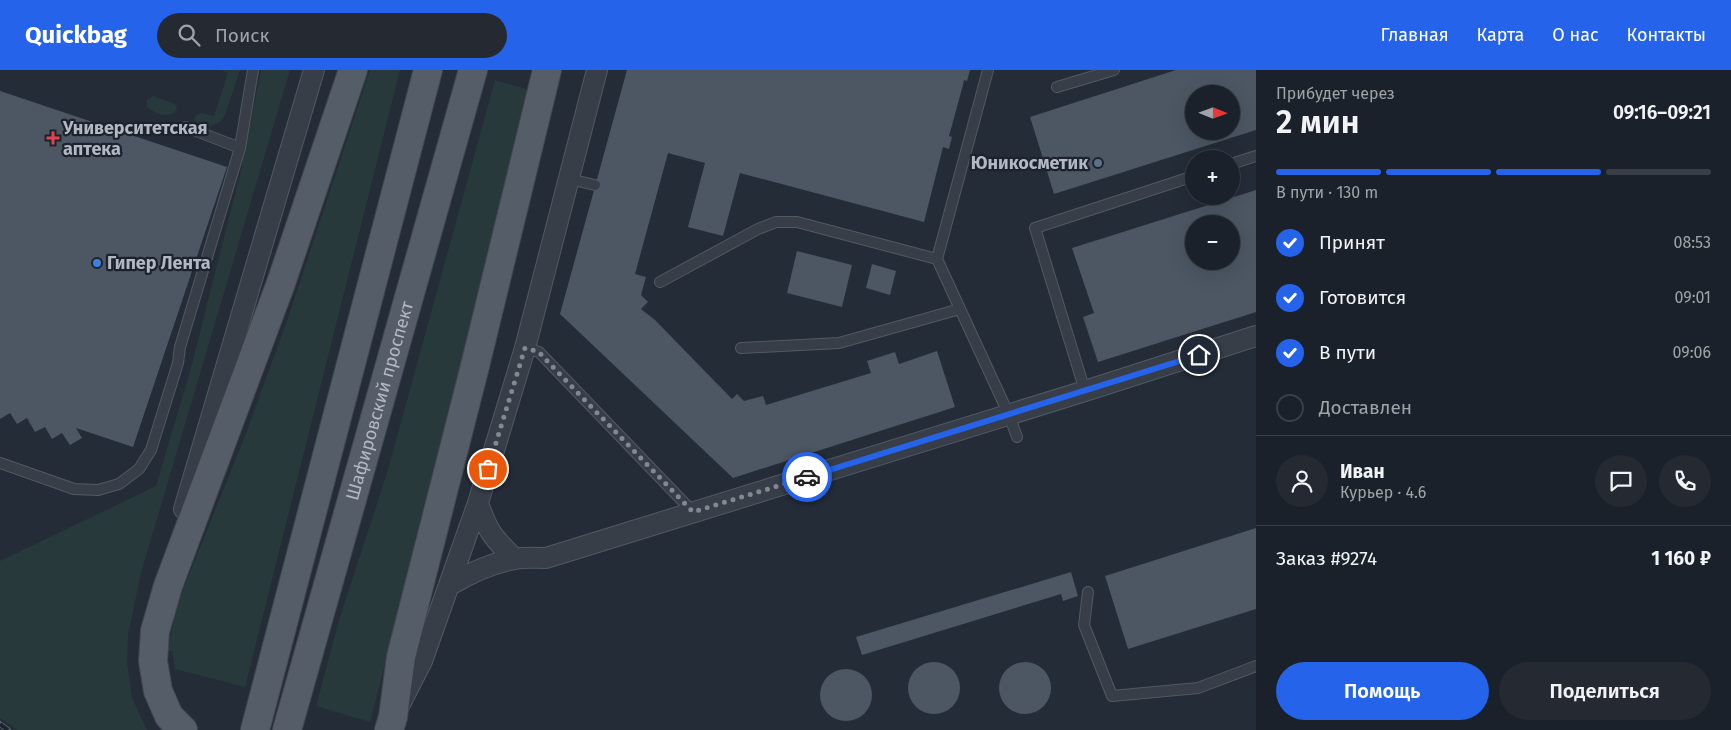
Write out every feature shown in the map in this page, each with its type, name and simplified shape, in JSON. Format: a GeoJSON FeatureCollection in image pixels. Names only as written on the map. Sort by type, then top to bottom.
{"type":"FeatureCollection","features":[{"type":"Feature","properties":{"kind":"main road"},"geometry":{"type":"LineString","coordinates":[[182,730],[169,716],[158,691],[153,661],[155,631],[168,586],[281,283],[353,70]]}},
{"type":"Feature","properties":{"kind":"main road","name":"Шафировский проспект"},"geometry":{"type":"LineString","coordinates":[[255,730],[428,70]]}},
{"type":"Feature","properties":{"kind":"main road","name":"Шафировский проспект"},"geometry":{"type":"LineString","coordinates":[[287,730],[472,72]]}},
{"type":"Feature","properties":{"kind":"main road"},"geometry":{"type":"LineString","coordinates":[[391,724],[401,657],[545,82]]}},
{"type":"Feature","properties":{"kind":"street"},"geometry":{"type":"LineString","coordinates":[[168,586],[181,520],[314,70]]}},
{"type":"Feature","properties":{"kind":"street"},"geometry":{"type":"LineString","coordinates":[[391,724],[422,661],[478,503],[525,348],[597,70]]}},
{"type":"Feature","properties":{"kind":"street"},"geometry":{"type":"LineString","coordinates":[[450,585],[468,574],[489,566],[515,559],[546,558],[1009,415],[1256,336]]}},
{"type":"Feature","properties":{"kind":"street"},"geometry":{"type":"LineString","coordinates":[[478,503],[486,526],[495,540],[515,559]]}},
{"type":"Feature","properties":{"kind":"lane"},"geometry":{"type":"LineString","coordinates":[[0,464],[74,489],[98,490],[119,484],[139,469],[151,450],[240,148],[253,70]]}},
{"type":"Feature","properties":{"kind":"lane"},"geometry":{"type":"LineString","coordinates":[[988,70],[937,259],[1009,415],[1017,437]]}},
{"type":"Feature","properties":{"kind":"lane"},"geometry":{"type":"LineString","coordinates":[[1057,87],[1114,70]]}},
{"type":"Feature","properties":{"kind":"lane"},"geometry":{"type":"LineString","coordinates":[[186,127],[240,148]]}},
{"type":"Feature","properties":{"kind":"lane"},"geometry":{"type":"LineString","coordinates":[[1240,161],[1256,156]]}},
{"type":"Feature","properties":{"kind":"lane"},"geometry":{"type":"LineString","coordinates":[[569,178],[595,185]]}},
{"type":"Feature","properties":{"kind":"lane"},"geometry":{"type":"LineString","coordinates":[[1085,391],[1035,228],[1185,179]]}},
{"type":"Feature","properties":{"kind":"lane"},"geometry":{"type":"LineString","coordinates":[[660,282],[758,229],[776,222],[797,222],[937,259]]}},
{"type":"Feature","properties":{"kind":"lane"},"geometry":{"type":"LineString","coordinates":[[742,348],[839,343],[960,309]]}},
{"type":"Feature","properties":{"kind":"lane"},"geometry":{"type":"LineString","coordinates":[[525,348],[539,352],[693,512]]}},
{"type":"Feature","properties":{"kind":"lane"},"geometry":{"type":"LineString","coordinates":[[1088,592],[1084,625],[1112,696],[1198,688],[1256,666]]}},
{"type":"Feature","properties":{"kind":"shaded area"},"geometry":{"type":"Polygon","coordinates":[[[221,70],[240,70],[225,115],[220,122],[206,128],[194,120],[196,115],[201,113],[214,116],[228,73],[221,70]]]}},
{"type":"Feature","properties":{"kind":"shaded area"},"geometry":{"type":"Polygon","coordinates":[[[261,70],[290,70],[141,573],[128,635],[127,662],[132,698],[147,730],[17,730],[0,718],[0,561],[156,486],[191,368],[241,170],[261,70]]]}},
{"type":"Feature","properties":{"kind":"shaded area"},"geometry":{"type":"Polygon","coordinates":[[[370,70],[400,70],[245,687],[175,669],[172,651],[168,651],[176,607],[245,436],[288,318],[370,70]]]}},
{"type":"Feature","properties":{"kind":"shaded area"},"geometry":{"type":"Polygon","coordinates":[[[495,80],[529,90],[464,364],[370,722],[316,706],[339,620],[387,473],[495,80]]]}},
{"type":"Feature","properties":{"kind":"shaded area"},"geometry":{"type":"Polygon","coordinates":[[[153,96],[175,104],[177,109],[166,115],[154,112],[147,107],[147,100],[153,96]]]}},
{"type":"Feature","properties":{"kind":"building"},"geometry":{"type":"Polygon","coordinates":[[[627,70],[970,70],[967,81],[964,80],[949,136],[952,137],[949,149],[943,147],[924,222],[740,173],[723,236],[688,227],[705,163],[668,153],[635,274],[646,277],[641,295],[648,302],[641,309],[655,320],[732,399],[737,394],[744,401],[763,396],[766,405],[871,373],[867,361],[895,352],[899,364],[937,351],[955,407],[733,478],[560,314],[627,70]]]}},
{"type":"Feature","properties":{"kind":"building","name":"Юникосметик"},"geometry":{"type":"Polygon","coordinates":[[[1176,70],[1256,70],[1256,130],[1240,135],[1240,85],[1185,85],[1185,140],[1224,140],[1193,150],[1185,150],[1185,152],[1054,194],[1030,117],[1176,70]]]}},
{"type":"Feature","properties":{"kind":"building","name":"Гипер Лента"},"geometry":{"type":"Polygon","coordinates":[[[0,91],[227,167],[133,447],[76,428],[82,438],[70,445],[62,433],[52,439],[45,427],[35,432],[27,418],[17,424],[10,413],[0,419],[0,91]]]}},
{"type":"Feature","properties":{"kind":"building"},"geometry":{"type":"Polygon","coordinates":[[[1256,190],[1256,312],[1098,362],[1083,317],[1094,313],[1072,248],[1208,205],[1240,205],[1240,195],[1256,190]]]}},
{"type":"Feature","properties":{"kind":"building"},"geometry":{"type":"Polygon","coordinates":[[[797,251],[852,265],[842,307],[787,293],[797,251]]]}},
{"type":"Feature","properties":{"kind":"building"},"geometry":{"type":"Polygon","coordinates":[[[872,264],[896,271],[890,295],[866,288],[872,264]]]}},
{"type":"Feature","properties":{"kind":"building"},"geometry":{"type":"Polygon","coordinates":[[[1256,528],[1256,609],[1128,649],[1105,576],[1256,528]]]}},
{"type":"Feature","properties":{"kind":"building"},"geometry":{"type":"Polygon","coordinates":[[[1071,572],[1078,596],[1063,601],[1061,594],[862,655],[856,637],[1071,572]]]}},
{"type":"Feature","properties":{"kind":"building"},"geometry":{"type":"Polygon","coordinates":[[[929,662],[939,662],[953,669],[960,683],[960,693],[953,707],[939,714],[929,714],[919,710],[912,703],[908,693],[908,683],[912,673],[919,666],[929,662]]]}},
{"type":"Feature","properties":{"kind":"building"},"geometry":{"type":"Polygon","coordinates":[[[1020,662],[1030,662],[1044,669],[1051,683],[1051,693],[1044,707],[1030,714],[1020,714],[1010,710],[1003,703],[999,693],[999,683],[1003,673],[1010,666],[1020,662]]]}},
{"type":"Feature","properties":{"kind":"building"},"geometry":{"type":"Polygon","coordinates":[[[841,669],[851,669],[865,676],[872,690],[872,700],[865,714],[851,721],[841,721],[831,717],[824,710],[820,700],[820,690],[824,680],[831,673],[841,669]]]}},
{"type":"Feature","properties":{"kind":"railway"},"geometry":{"type":"LineString","coordinates":[[0,724],[8,730]]}},
{"type":"Feature","properties":{"kind":"way so far"},"geometry":{"type":"LineString","coordinates":[[488,469],[525,348],[539,352],[693,512],[807,477]]}},
{"type":"Feature","properties":{"kind":"place","name":"Университетская аптека"},"geometry":{"type":"Point","coordinates":[53,138]}},
{"type":"Feature","properties":{"kind":"place","name":"Юникосметик"},"geometry":{"type":"Point","coordinates":[1098,163]}},
{"type":"Feature","properties":{"kind":"place","name":"Гипер Лента"},"geometry":{"type":"Point","coordinates":[97,263]}},
{"type":"Feature","properties":{"kind":"route"},"geometry":{"type":"LineString","coordinates":[[807,477],[1199,355]]}}]}
